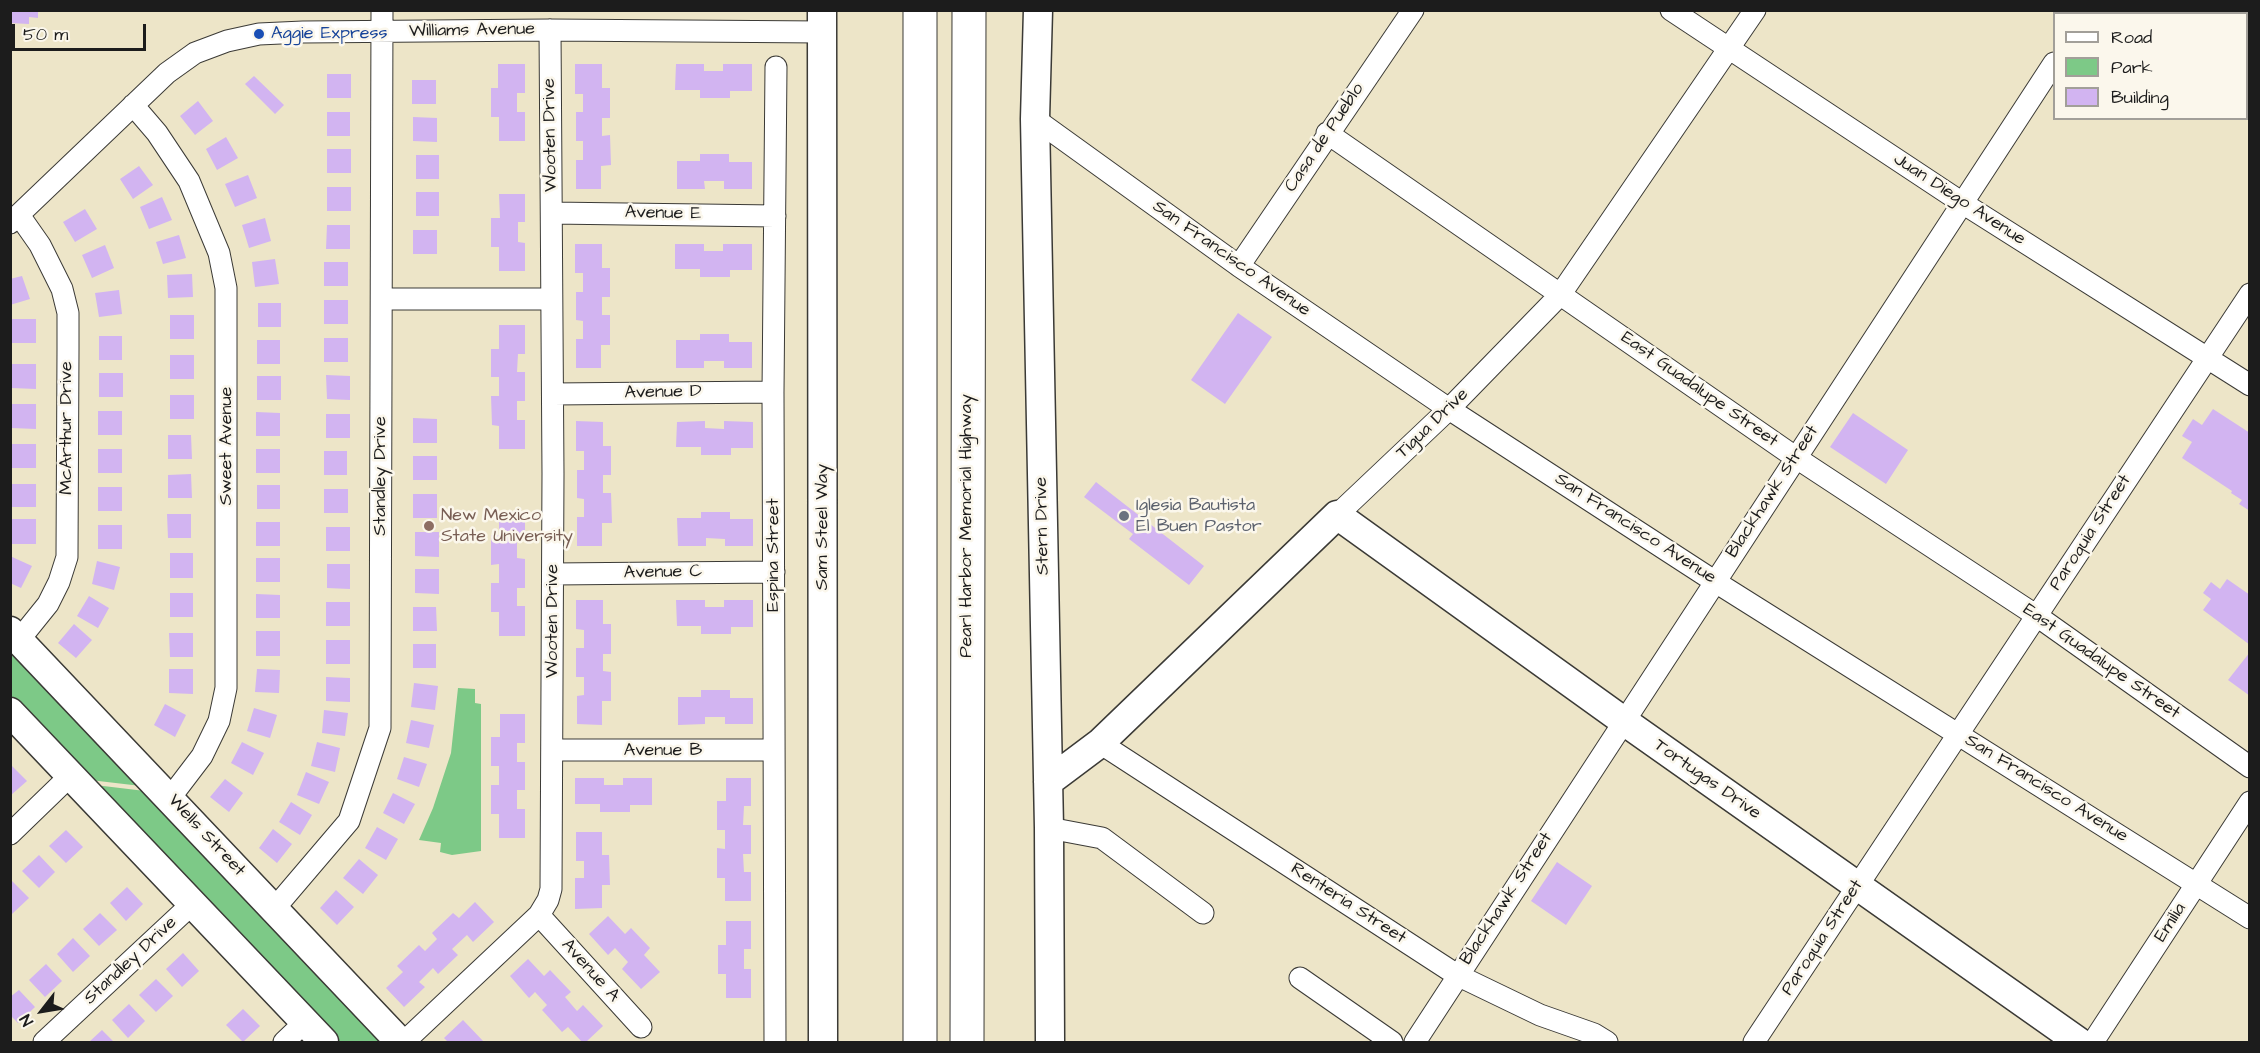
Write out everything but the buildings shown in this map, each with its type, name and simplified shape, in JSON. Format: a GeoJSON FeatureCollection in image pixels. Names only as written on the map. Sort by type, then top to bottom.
{"type":"FeatureCollection","features":[{"type":"Feature","properties":{"kind":"highway"},"geometry":{"type":"LineString","coordinates":[[920,10],[920,1042]]}},
{"type":"Feature","properties":{"kind":"highway","name":"Pearl Harbor Memorial Highway"},"geometry":{"type":"LineString","coordinates":[[968,1042],[969,10]]}},
{"type":"Feature","properties":{"kind":"street","name":"Stern Drive"},"geometry":{"type":"LineString","coordinates":[[1038,10],[1035,119],[1049,828],[1050,1042]]}},
{"type":"Feature","properties":{"kind":"street","name":"Casa de Pueblo"},"geometry":{"type":"LineString","coordinates":[[1239,266],[1327,133],[1413,10]]}},
{"type":"Feature","properties":{"kind":"street","name":"Juan Diego Avenue"},"geometry":{"type":"LineString","coordinates":[[1671,10],[1964,204],[2250,385]]}},
{"type":"Feature","properties":{"kind":"street","name":"Tigua Drive"},"geometry":{"type":"LineString","coordinates":[[1048,782],[1100,743],[1449,408],[1560,295],[1755,10]]}},
{"type":"Feature","properties":{"kind":"street","name":"Williams Avenue"},"geometry":{"type":"LineString","coordinates":[[15,219],[177,64],[195,53],[227,41],[259,34],[303,32],[382,21],[550,30],[822,21]]}},
{"type":"Feature","properties":{"kind":"street","name":"Standley Drive"},"geometry":{"type":"LineString","coordinates":[[274,909],[349,821],[380,729],[382,21]]}},
{"type":"Feature","properties":{"kind":"street","name":"Sam Steel Way"},"geometry":{"type":"LineString","coordinates":[[822,21],[823,1042]]}},
{"type":"Feature","properties":{"kind":"street","name":"Wooten Drive"},"geometry":{"type":"LineString","coordinates":[[402,1042],[539,915],[548,900],[551,889],[553,394],[550,30]]}},
{"type":"Feature","properties":{"kind":"street","name":"Blackhawk Street"},"geometry":{"type":"LineString","coordinates":[[1415,1042],[1795,457],[2053,66]]}},
{"type":"Feature","properties":{"kind":"street","name":"Espina Street"},"geometry":{"type":"LineString","coordinates":[[775,1042],[777,1033],[773,750],[773,392],[776,67]]}},
{"type":"Feature","properties":{"kind":"street","name":"Sweet Avenue"},"geometry":{"type":"LineString","coordinates":[[133,105],[157,133],[189,181],[219,254],[226,288],[226,688],[219,721],[202,756],[170,798]]}},
{"type":"Feature","properties":{"kind":"street","name":"San Francisco Avenue"},"geometry":{"type":"LineString","coordinates":[[1035,119],[1239,266],[1449,408],[1714,581],[2250,918]]}},
{"type":"Feature","properties":{"kind":"street","name":"East Guadalupe Street"},"geometry":{"type":"LineString","coordinates":[[1327,133],[1795,457],[2037,616],[2250,767]]}},
{"type":"Feature","properties":{"kind":"street","name":"Avenue E"},"geometry":{"type":"LineString","coordinates":[[552,213],[775,216]]}},
{"type":"Feature","properties":{"kind":"street","name":"McArthur Drive"},"geometry":{"type":"LineString","coordinates":[[15,219],[40,245],[62,289],[68,313],[68,349],[67,557],[48,604],[15,636]]}},
{"type":"Feature","properties":{"kind":"street","name":"Paroquia Street"},"geometry":{"type":"LineString","coordinates":[[1754,1042],[2250,294]]}},
{"type":"Feature","properties":{"kind":"street"},"geometry":{"type":"LineString","coordinates":[[382,299],[551,299]]}},
{"type":"Feature","properties":{"kind":"street","name":"Avenue D"},"geometry":{"type":"LineString","coordinates":[[553,394],[773,392]]}},
{"type":"Feature","properties":{"kind":"street","name":"Tortugas Drive"},"geometry":{"type":"LineString","coordinates":[[1337,514],[1625,722],[2079,1042]]}},
{"type":"Feature","properties":{"kind":"street","name":"Avenue C"},"geometry":{"type":"LineString","coordinates":[[553,574],[774,572]]}},
{"type":"Feature","properties":{"kind":"street","name":"Wells Street"},"geometry":{"type":"LineString","coordinates":[[15,636],[402,1042]]}},
{"type":"Feature","properties":{"kind":"street"},"geometry":{"type":"LineString","coordinates":[[10,712],[315,1032],[284,1042]]}},
{"type":"Feature","properties":{"kind":"street","name":"Renteria Street"},"geometry":{"type":"LineString","coordinates":[[1100,743],[1457,975],[1540,1015],[1594,1034],[1607,1042]]}},
{"type":"Feature","properties":{"kind":"street","name":"Avenue B"},"geometry":{"type":"LineString","coordinates":[[552,750],[773,750]]}},
{"type":"Feature","properties":{"kind":"street"},"geometry":{"type":"LineString","coordinates":[[10,834],[71,775]]}},
{"type":"Feature","properties":{"kind":"street","name":"Emilia"},"geometry":{"type":"LineString","coordinates":[[2093,1042],[2250,802]]}},
{"type":"Feature","properties":{"kind":"street"},"geometry":{"type":"LineString","coordinates":[[1049,828],[1102,838],[1203,913]]}},
{"type":"Feature","properties":{"kind":"street","name":"Standley Drive"},"geometry":{"type":"LineString","coordinates":[[44,1042],[192,904]]}},
{"type":"Feature","properties":{"kind":"street","name":"Avenue A"},"geometry":{"type":"LineString","coordinates":[[539,915],[641,1027]]}},
{"type":"Feature","properties":{"kind":"street"},"geometry":{"type":"LineString","coordinates":[[1300,978],[1392,1042]]}},
{"type":"Feature","properties":{"kind":"green space"},"geometry":{"type":"Polygon","coordinates":[[[10,648],[141,786],[90,780],[11,696],[10,648]]]}},
{"type":"Feature","properties":{"kind":"green space"},"geometry":{"type":"Polygon","coordinates":[[[458,688],[475,689],[475,703],[481,704],[481,851],[452,855],[440,852],[441,843],[419,840],[433,808],[451,753],[458,688]]]}},
{"type":"Feature","properties":{"kind":"green space"},"geometry":{"type":"Polygon","coordinates":[[[95,785],[145,791],[383,1042],[338,1042],[95,785]]]}},
{"type":"Feature","properties":{"kind":"place","name":"Aggie Express"},"geometry":{"type":"Point","coordinates":[259,34]}},
{"type":"Feature","properties":{"kind":"place","name":"Iglesia Bautista El Buen Pastor"},"geometry":{"type":"Point","coordinates":[1124,516]}},
{"type":"Feature","properties":{"kind":"place","name":"New Mexico State University"},"geometry":{"type":"Point","coordinates":[429,526]}}]}
